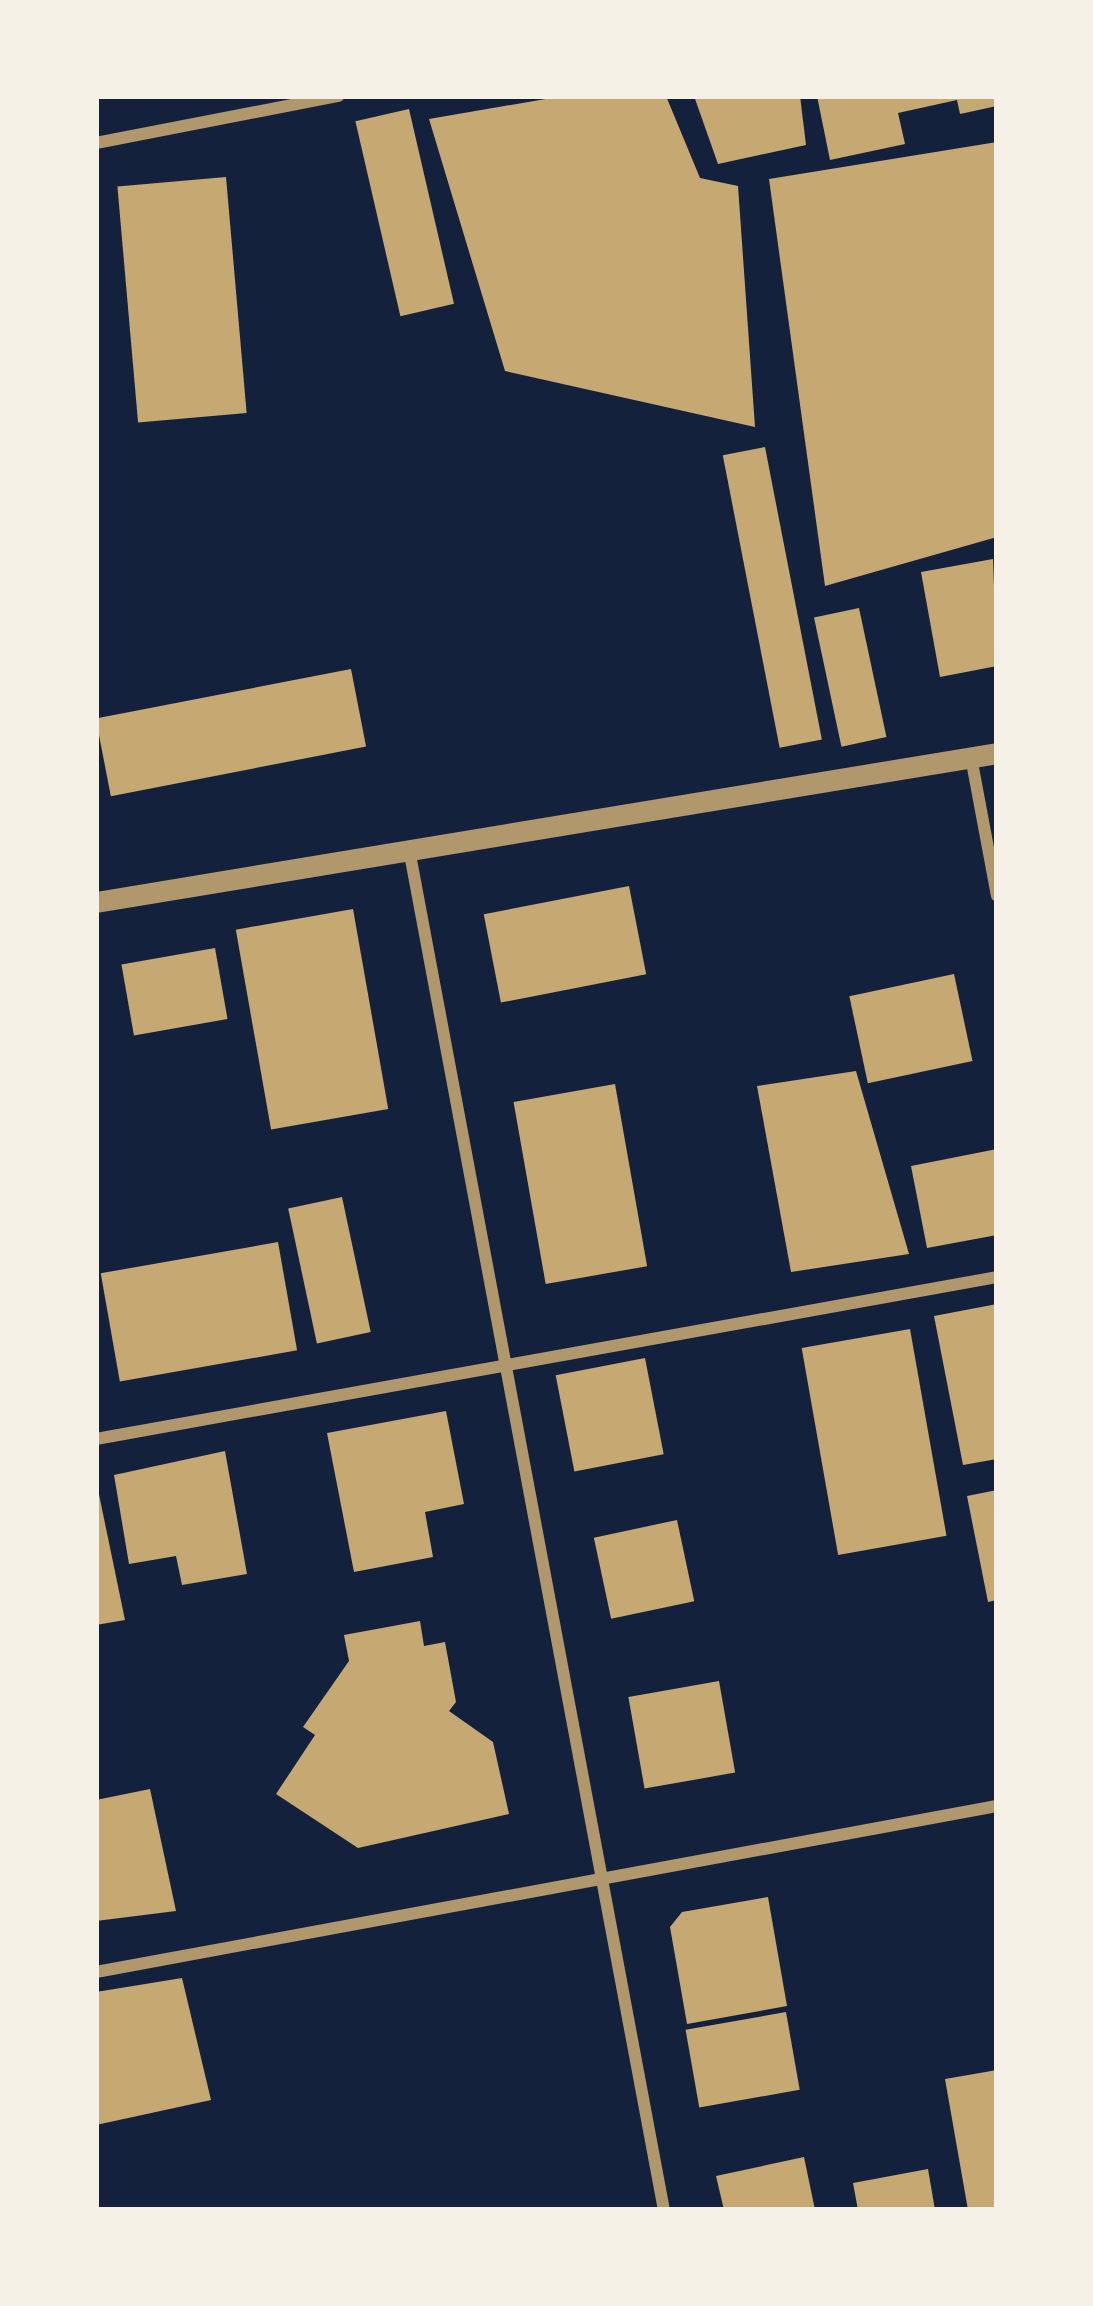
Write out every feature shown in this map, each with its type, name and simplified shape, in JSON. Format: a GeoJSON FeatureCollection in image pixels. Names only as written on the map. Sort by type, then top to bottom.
{"type":"FeatureCollection","features":[{"type":"Feature","properties":{"kind":"street"},"geometry":{"type":"LineString","coordinates":[[96,143],[338,96]]}},
{"type":"Feature","properties":{"kind":"street"},"geometry":{"type":"LineString","coordinates":[[96,902],[997,753]]}},
{"type":"Feature","properties":{"kind":"street"},"geometry":{"type":"LineString","coordinates":[[971,757],[997,896]]}},
{"type":"Feature","properties":{"kind":"street"},"geometry":{"type":"LineString","coordinates":[[409,849],[664,2210]]}},
{"type":"Feature","properties":{"kind":"street"},"geometry":{"type":"LineString","coordinates":[[96,1439],[997,1277]]}},
{"type":"Feature","properties":{"kind":"street"},"geometry":{"type":"LineString","coordinates":[[96,1972],[997,1806]]}},
{"type":"Feature","properties":{"kind":"building"},"geometry":{"type":"Polygon","coordinates":[[[563,96],[666,96],[700,178],[738,186],[755,427],[505,371],[429,119],[563,96]]]}},
{"type":"Feature","properties":{"kind":"building"},"geometry":{"type":"Polygon","coordinates":[[[694,96],[800,96],[806,145],[718,164],[694,96]]]}},
{"type":"Feature","properties":{"kind":"building"},"geometry":{"type":"Polygon","coordinates":[[[817,96],[997,96],[997,106],[960,114],[957,100],[898,113],[905,144],[830,160],[817,96]]]}},
{"type":"Feature","properties":{"kind":"building"},"geometry":{"type":"Polygon","coordinates":[[[409,109],[454,304],[400,316],[355,121],[409,109]]]}},
{"type":"Feature","properties":{"kind":"building"},"geometry":{"type":"Polygon","coordinates":[[[997,142],[997,537],[825,586],[769,179],[997,142]]]}},
{"type":"Feature","properties":{"kind":"building"},"geometry":{"type":"Polygon","coordinates":[[[226,177],[247,413],[138,423],[117,186],[226,177]]]}},
{"type":"Feature","properties":{"kind":"building"},"geometry":{"type":"Polygon","coordinates":[[[765,447],[822,740],[780,748],[723,455],[765,447]]]}},
{"type":"Feature","properties":{"kind":"building"},"geometry":{"type":"Polygon","coordinates":[[[993,559],[997,666],[940,677],[921,572],[993,559]]]}},
{"type":"Feature","properties":{"kind":"building"},"geometry":{"type":"Polygon","coordinates":[[[859,608],[886,737],[841,747],[814,618],[859,608]]]}},
{"type":"Feature","properties":{"kind":"building"},"geometry":{"type":"Polygon","coordinates":[[[351,669],[366,747],[111,796],[96,719],[351,669]]]}},
{"type":"Feature","properties":{"kind":"building"},"geometry":{"type":"Polygon","coordinates":[[[629,886],[646,974],[501,1003],[484,914],[629,886]]]}},
{"type":"Feature","properties":{"kind":"building"},"geometry":{"type":"Polygon","coordinates":[[[353,909],[388,1109],[271,1130],[236,930],[353,909]]]}},
{"type":"Feature","properties":{"kind":"building"},"geometry":{"type":"Polygon","coordinates":[[[215,948],[228,1019],[134,1035],[121,964],[215,948]]]}},
{"type":"Feature","properties":{"kind":"building"},"geometry":{"type":"Polygon","coordinates":[[[954,974],[973,1061],[868,1083],[849,996],[954,974]]]}},
{"type":"Feature","properties":{"kind":"building"},"geometry":{"type":"Polygon","coordinates":[[[856,1071],[909,1254],[791,1272],[757,1086],[856,1071]]]}},
{"type":"Feature","properties":{"kind":"building"},"geometry":{"type":"Polygon","coordinates":[[[615,1084],[647,1266],[546,1284],[514,1102],[615,1084]]]}},
{"type":"Feature","properties":{"kind":"building"},"geometry":{"type":"Polygon","coordinates":[[[997,1149],[997,1235],[927,1248],[911,1166],[997,1149]]]}},
{"type":"Feature","properties":{"kind":"building"},"geometry":{"type":"Polygon","coordinates":[[[342,1197],[371,1332],[317,1343],[288,1208],[342,1197]]]}},
{"type":"Feature","properties":{"kind":"building"},"geometry":{"type":"Polygon","coordinates":[[[278,1242],[297,1350],[120,1382],[101,1273],[278,1242]]]}},
{"type":"Feature","properties":{"kind":"building"},"geometry":{"type":"Polygon","coordinates":[[[997,1304],[997,1459],[963,1465],[934,1316],[997,1304]]]}},
{"type":"Feature","properties":{"kind":"building"},"geometry":{"type":"Polygon","coordinates":[[[910,1329],[946,1536],[838,1555],[802,1348],[910,1329]]]}},
{"type":"Feature","properties":{"kind":"building"},"geometry":{"type":"Polygon","coordinates":[[[645,1358],[664,1454],[574,1472],[556,1375],[645,1358]]]}},
{"type":"Feature","properties":{"kind":"building"},"geometry":{"type":"Polygon","coordinates":[[[446,1411],[464,1504],[425,1512],[433,1557],[354,1572],[327,1433],[446,1411]]]}},
{"type":"Feature","properties":{"kind":"building"},"geometry":{"type":"Polygon","coordinates":[[[225,1451],[247,1574],[182,1585],[176,1556],[129,1564],[114,1475],[225,1451]]]}},
{"type":"Feature","properties":{"kind":"building"},"geometry":{"type":"Polygon","coordinates":[[[96,1480],[125,1620],[96,1625],[96,1480]]]}},
{"type":"Feature","properties":{"kind":"building"},"geometry":{"type":"Polygon","coordinates":[[[997,1490],[997,1600],[988,1602],[967,1496],[997,1490]]]}},
{"type":"Feature","properties":{"kind":"building"},"geometry":{"type":"Polygon","coordinates":[[[677,1520],[694,1601],[611,1619],[594,1538],[677,1520]]]}},
{"type":"Feature","properties":{"kind":"building"},"geometry":{"type":"Polygon","coordinates":[[[420,1621],[424,1646],[445,1642],[456,1702],[449,1711],[493,1742],[509,1814],[358,1848],[276,1794],[315,1735],[303,1727],[349,1661],[344,1635],[420,1621]]]}},
{"type":"Feature","properties":{"kind":"building"},"geometry":{"type":"Polygon","coordinates":[[[719,1681],[735,1773],[645,1789],[628,1697],[719,1681]]]}},
{"type":"Feature","properties":{"kind":"building"},"geometry":{"type":"Polygon","coordinates":[[[150,1789],[176,1911],[96,1921],[96,1800],[150,1789]]]}},
{"type":"Feature","properties":{"kind":"building"},"geometry":{"type":"Polygon","coordinates":[[[768,1897],[787,2006],[687,2024],[670,1927],[682,1912],[768,1897]]]}},
{"type":"Feature","properties":{"kind":"building"},"geometry":{"type":"Polygon","coordinates":[[[182,1978],[211,2100],[96,2125],[96,1992],[182,1978]]]}},
{"type":"Feature","properties":{"kind":"building"},"geometry":{"type":"Polygon","coordinates":[[[786,2012],[800,2090],[699,2108],[686,2030],[786,2012]]]}},
{"type":"Feature","properties":{"kind":"building"},"geometry":{"type":"Polygon","coordinates":[[[997,2070],[997,2210],[968,2210],[945,2079],[997,2070]]]}},
{"type":"Feature","properties":{"kind":"building"},"geometry":{"type":"Polygon","coordinates":[[[804,2157],[815,2210],[724,2210],[716,2176],[804,2157]]]}},
{"type":"Feature","properties":{"kind":"building"},"geometry":{"type":"Polygon","coordinates":[[[928,2169],[935,2210],[858,2210],[853,2183],[928,2169]]]}}]}
